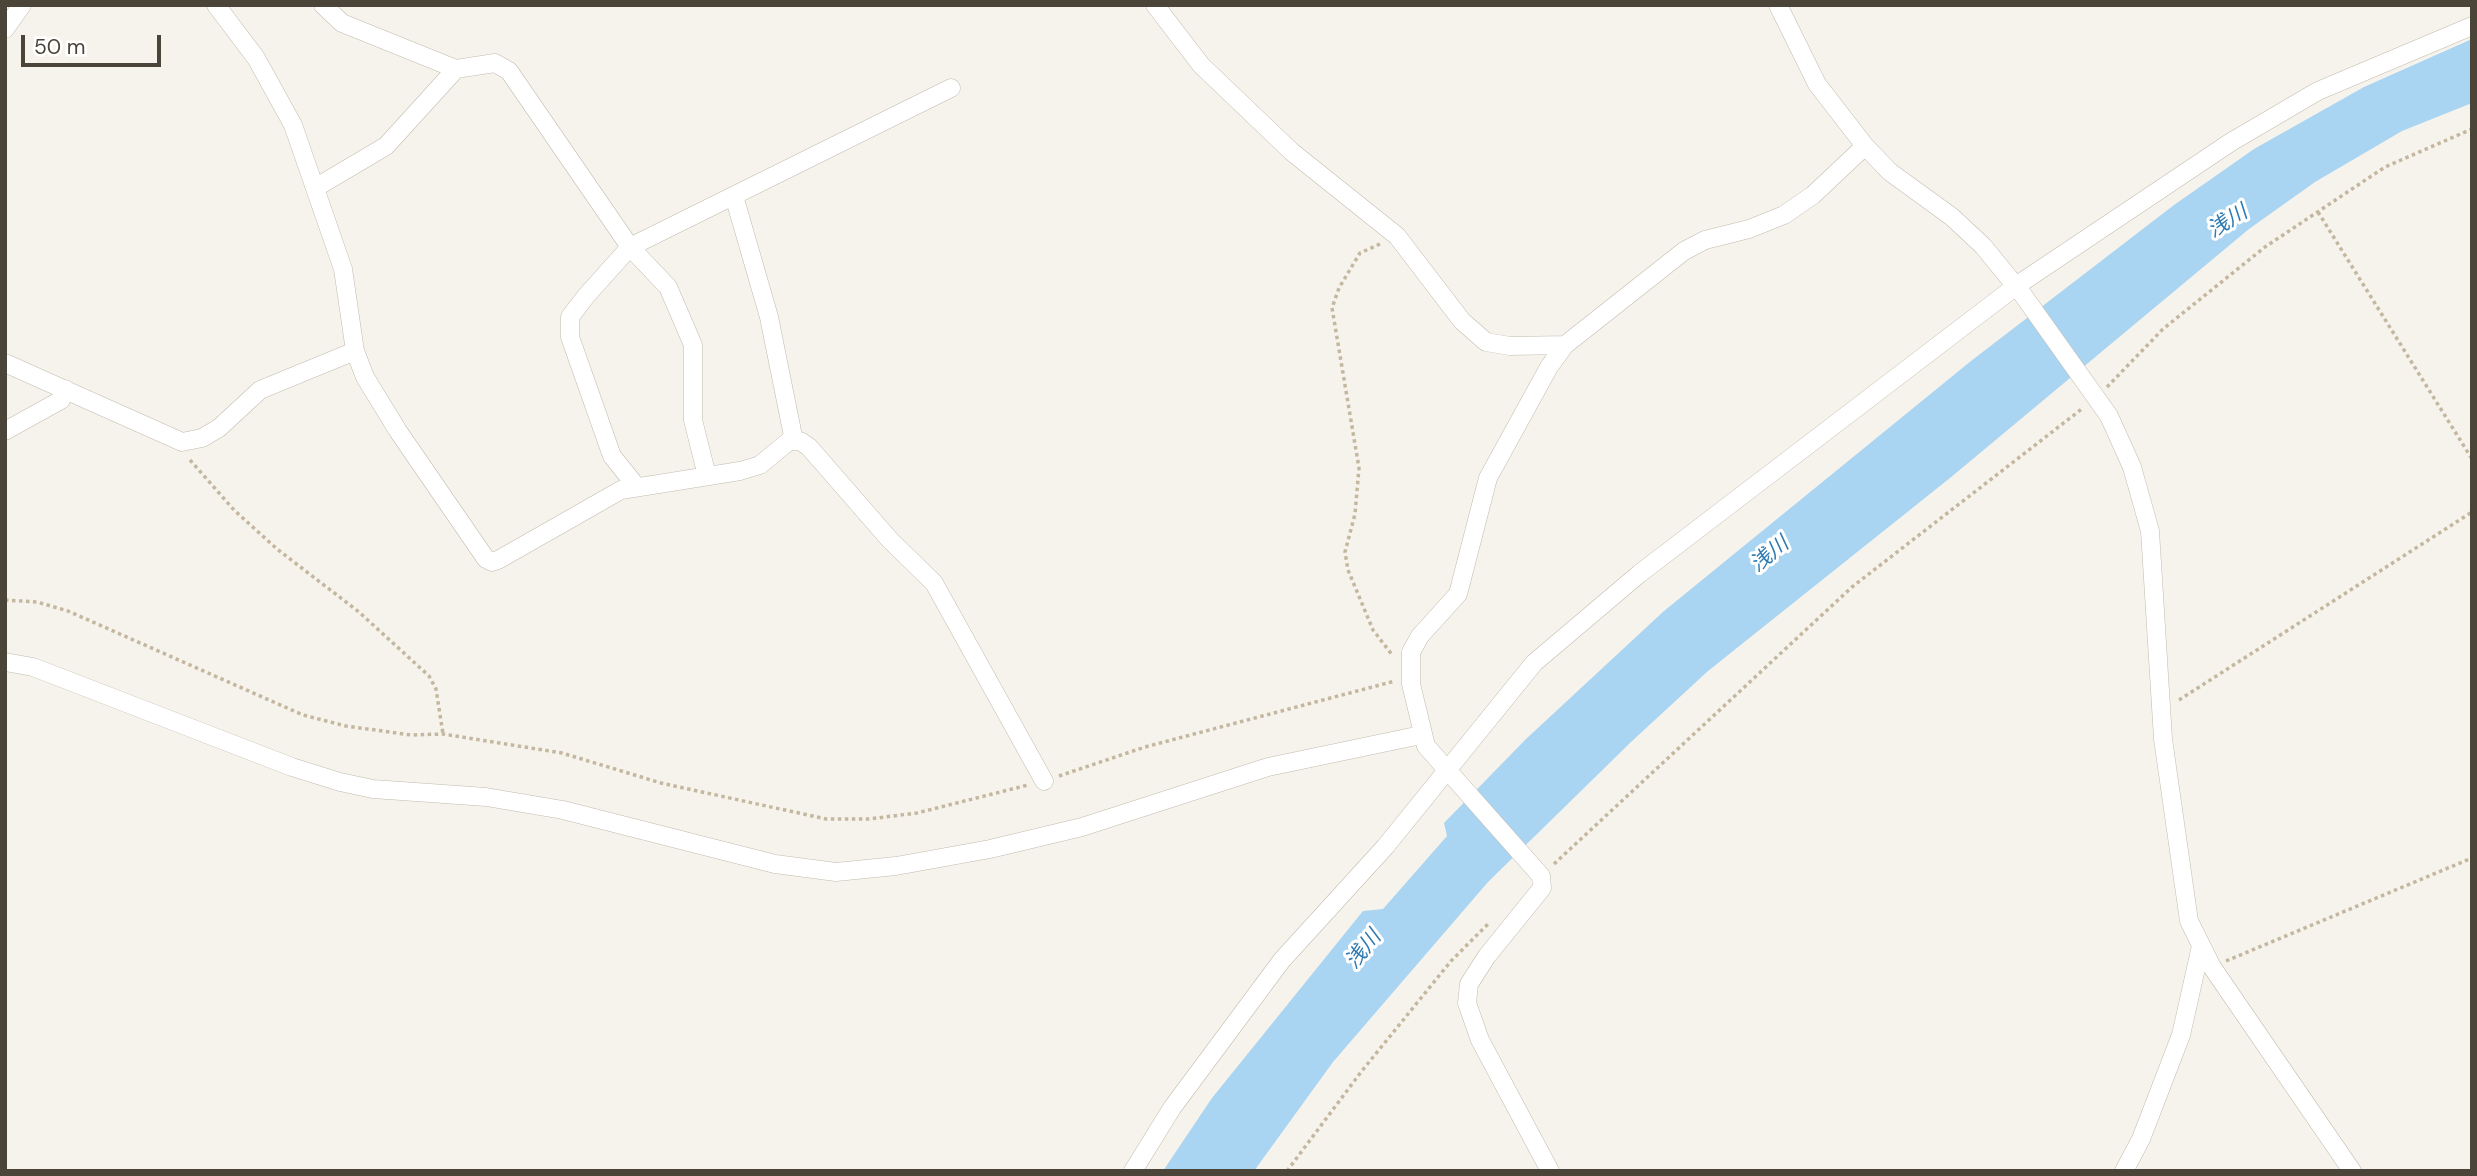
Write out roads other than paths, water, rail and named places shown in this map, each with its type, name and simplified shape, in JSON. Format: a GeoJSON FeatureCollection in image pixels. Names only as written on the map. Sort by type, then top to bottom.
{"type":"FeatureCollection","features":[{"type":"Feature","properties":{"kind":"street"},"geometry":{"type":"LineString","coordinates":[[5,29],[22,5]]}},
{"type":"Feature","properties":{"kind":"street"},"geometry":{"type":"LineString","coordinates":[[216,5],[256,58],[293,125],[343,269],[355,351],[365,377],[477,549],[492,562],[621,490],[760,465],[789,441],[809,447],[890,540],[933,583],[1044,781]]}},
{"type":"Feature","properties":{"kind":"street"},"geometry":{"type":"LineString","coordinates":[[323,5],[342,23],[456,69],[495,63],[509,71],[630,247],[668,287],[694,345],[693,420],[707,476]]}},
{"type":"Feature","properties":{"kind":"street"},"geometry":{"type":"LineString","coordinates":[[1155,5],[1201,65],[1283,144],[1397,236],[1462,321],[1486,342],[1510,346],[1565,345]]}},
{"type":"Feature","properties":{"kind":"street"},"geometry":{"type":"LineString","coordinates":[[1778,5],[1817,84],[1865,146],[1890,172],[1952,217],[1983,246],[2019,290],[2092,391],[2132,467],[2150,531],[2162,739],[2189,921],[2211,967],[2352,1171]]}},
{"type":"Feature","properties":{"kind":"street"},"geometry":{"type":"LineString","coordinates":[[1133,1171],[1172,1108],[1282,960],[1452,774],[1534,663],[1639,575],[2019,290],[2231,142],[2318,91],[2472,26]]}},
{"type":"Feature","properties":{"kind":"street"},"geometry":{"type":"LineString","coordinates":[[315,188],[386,146],[456,69]]}},
{"type":"Feature","properties":{"kind":"street"},"geometry":{"type":"LineString","coordinates":[[636,486],[612,456],[570,337],[570,317],[630,247],[951,88]]}},
{"type":"Feature","properties":{"kind":"street"},"geometry":{"type":"LineString","coordinates":[[1550,1171],[1480,1040],[1466,1003],[1469,984],[1542,888],[1535,870],[1433,755],[1421,735],[1409,672],[1411,653],[1420,636],[1458,594],[1488,478],[1549,367],[1565,345],[1684,251],[1705,240],[1749,229],[1784,215],[1813,195],[1865,146]]}},
{"type":"Feature","properties":{"kind":"street"},"geometry":{"type":"LineString","coordinates":[[734,196],[769,317],[794,441]]}},
{"type":"Feature","properties":{"kind":"street"},"geometry":{"type":"LineString","coordinates":[[5,363],[182,442],[202,438],[219,428],[260,390],[355,351]]}},
{"type":"Feature","properties":{"kind":"street"},"geometry":{"type":"LineString","coordinates":[[5,431],[61,400],[65,389]]}},
{"type":"Feature","properties":{"kind":"street"},"geometry":{"type":"LineString","coordinates":[[5,663],[33,667],[292,767],[340,782],[373,789],[486,797],[562,810],[762,861],[836,872],[896,866],[990,849],[1082,827],[1268,767],[1421,735]]}},
{"type":"Feature","properties":{"kind":"street"},"geometry":{"type":"LineString","coordinates":[[2124,1171],[2141,1139],[2181,1035],[2201,946]]}},
{"type":"Feature","properties":{"kind":"water","name":"浅川"},"geometry":{"type":"Polygon","coordinates":[[[2472,39],[2472,103],[2402,131],[2315,182],[2249,229],[1950,478],[1708,671],[1631,742],[1488,882],[1333,1062],[1254,1171],[1163,1171],[1212,1098],[1363,911],[1383,909],[1447,836],[1444,823],[1526,739],[1664,611],[1971,361],[2174,205],[2254,149],[2364,87],[2472,39]]]}}]}
